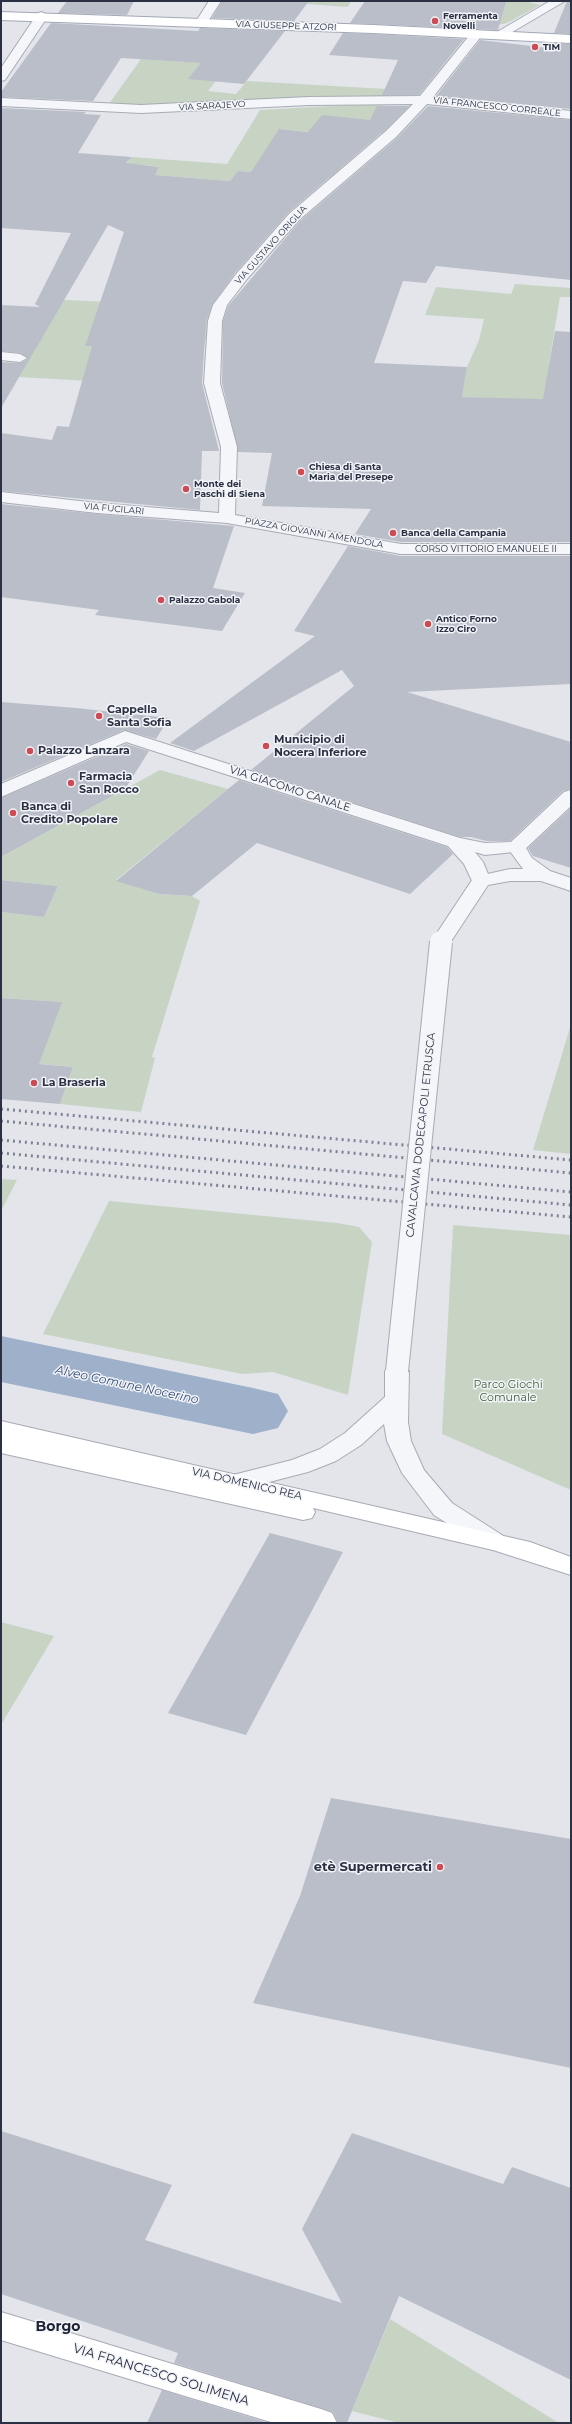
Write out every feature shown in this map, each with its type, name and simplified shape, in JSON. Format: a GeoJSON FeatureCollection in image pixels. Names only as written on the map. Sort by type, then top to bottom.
{"type":"FeatureCollection","features":[{"type":"Feature","properties":{"kind":"main road","name":"VIA GIUSEPPE ATZORI"},"geometry":{"type":"LineString","coordinates":[[1,16],[42,16],[571,39]]}},
{"type":"Feature","properties":{"kind":"main road","name":"VIA DOMENICO REA"},"geometry":{"type":"LineString","coordinates":[[1,1429],[493,1541],[530,1551],[571,1566]]}},
{"type":"Feature","properties":{"kind":"main road","name":"VIA DOMENICO REA"},"geometry":{"type":"LineString","coordinates":[[1,1446],[364,1526],[493,1541]]}},
{"type":"Feature","properties":{"kind":"main road","name":"VIA FRANCESCO SOLIMENA"},"geometry":{"type":"LineString","coordinates":[[1,2326],[321,2423]]}},
{"type":"Feature","properties":{"kind":"street"},"geometry":{"type":"LineString","coordinates":[[201,23],[215,1]]}},
{"type":"Feature","properties":{"kind":"street"},"geometry":{"type":"LineString","coordinates":[[498,36],[559,1]]}},
{"type":"Feature","properties":{"kind":"street"},"geometry":{"type":"LineString","coordinates":[[1,78],[42,16]]}},
{"type":"Feature","properties":{"kind":"street","name":"VIA GUSTAVO ORIGLIA"},"geometry":{"type":"LineString","coordinates":[[227,518],[229,447],[212,383],[215,321],[220,305],[242,276],[294,216],[339,176],[372,151],[424,100],[477,34]]}},
{"type":"Feature","properties":{"kind":"street","name":"VIA SARAJEVO"},"geometry":{"type":"LineString","coordinates":[[1,102],[147,109],[309,101],[424,100]]}},
{"type":"Feature","properties":{"kind":"street","name":"VIA FRANCESCO CORREALE"},"geometry":{"type":"LineString","coordinates":[[424,100],[571,115]]}},
{"type":"Feature","properties":{"kind":"street"},"geometry":{"type":"LineString","coordinates":[[1,356],[20,358]]}},
{"type":"Feature","properties":{"kind":"street","name":"VIA FUCILARI"},"geometry":{"type":"LineString","coordinates":[[1,496],[97,508],[227,518]]}},
{"type":"Feature","properties":{"kind":"street","name":"PIAZZA GIOVANNI AMENDOLA"},"geometry":{"type":"LineString","coordinates":[[227,518],[401,549]]}},
{"type":"Feature","properties":{"kind":"street","name":"CORSO VITTORIO EMANUELE II"},"geometry":{"type":"LineString","coordinates":[[401,549],[571,549]]}},
{"type":"Feature","properties":{"kind":"street","name":"VIA GIACOMO CANALE"},"geometry":{"type":"LineString","coordinates":[[1,791],[125,736],[455,842],[485,849],[516,847]]}},
{"type":"Feature","properties":{"kind":"street"},"geometry":{"type":"LineString","coordinates":[[571,796],[516,847],[525,862],[543,875],[571,885]]}},
{"type":"Feature","properties":{"kind":"street"},"geometry":{"type":"LineString","coordinates":[[455,842],[472,862],[481,881],[510,875],[543,875]]}},
{"type":"Feature","properties":{"kind":"street","name":"CAVALCAVIA DODECAPOLI ETRUSCA"},"geometry":{"type":"LineString","coordinates":[[481,881],[464,904],[441,942],[397,1371],[396,1400],[399,1441],[414,1473],[443,1509],[493,1541]]}},
{"type":"Feature","properties":{"kind":"street"},"geometry":{"type":"LineString","coordinates":[[238,1482],[299,1466],[328,1455],[353,1439],[396,1400]]}},
{"type":"Feature","properties":{"kind":"street"},"geometry":{"type":"LineString","coordinates":[[530,1551],[571,1561]]}},
{"type":"Feature","properties":{"kind":"green space"},"geometry":{"type":"Polygon","coordinates":[[[308,1],[351,1],[348,7],[306,4],[308,1]]]}},
{"type":"Feature","properties":{"kind":"green space"},"geometry":{"type":"Polygon","coordinates":[[[461,1],[524,1],[540,5],[507,23],[485,28],[461,1]]]}},
{"type":"Feature","properties":{"kind":"green space"},"geometry":{"type":"Polygon","coordinates":[[[141,59],[205,63],[223,72],[208,91],[236,94],[247,81],[421,91],[413,100],[106,108],[141,59]]]}},
{"type":"Feature","properties":{"kind":"green space"},"geometry":{"type":"Polygon","coordinates":[[[368,104],[410,108],[386,134],[362,130],[355,136],[279,129],[358,153],[330,178],[238,171],[230,181],[155,175],[159,167],[145,165],[138,180],[115,178],[132,157],[227,164],[260,110],[368,104]]]}},
{"type":"Feature","properties":{"kind":"green space"},"geometry":{"type":"Polygon","coordinates":[[[515,284],[571,288],[571,297],[560,297],[549,364],[571,401],[462,397],[467,367],[479,340],[484,319],[425,315],[436,287],[511,294],[515,284]]]}},
{"type":"Feature","properties":{"kind":"green space"},"geometry":{"type":"Polygon","coordinates":[[[45,299],[214,307],[203,351],[108,382],[18,377],[33,345],[31,344],[39,307],[45,299]]]}},
{"type":"Feature","properties":{"kind":"green space"},"geometry":{"type":"Polygon","coordinates":[[[160,770],[228,789],[116,880],[159,894],[192,896],[200,901],[152,1057],[155,1058],[141,1112],[60,1104],[73,1067],[1,1060],[1,1040],[61,1002],[1,998],[1,912],[44,917],[58,886],[1,880],[1,857],[160,770]]]}},
{"type":"Feature","properties":{"kind":"green space"},"geometry":{"type":"Polygon","coordinates":[[[571,1024],[571,1154],[533,1150],[560,1061],[571,1024]]]}},
{"type":"Feature","properties":{"kind":"green space"},"geometry":{"type":"Polygon","coordinates":[[[1,1179],[17,1180],[1,1211],[1,1179]]]}},
{"type":"Feature","properties":{"kind":"green space"},"geometry":{"type":"Polygon","coordinates":[[[109,1201],[337,1223],[359,1227],[372,1242],[348,1395],[273,1372],[242,1374],[43,1334],[109,1201]]]}},
{"type":"Feature","properties":{"kind":"green space","name":"Parco Giochi Comunale"},"geometry":{"type":"Polygon","coordinates":[[[453,1225],[571,1235],[571,1490],[442,1434],[453,1225]]]}},
{"type":"Feature","properties":{"kind":"green space"},"geometry":{"type":"Polygon","coordinates":[[[1,1622],[54,1636],[1,1725],[1,1622]]]}},
{"type":"Feature","properties":{"kind":"green space"},"geometry":{"type":"Polygon","coordinates":[[[390,2319],[559,2423],[399,2423],[352,2411],[390,2319]]]}},
{"type":"Feature","properties":{"kind":"building"},"geometry":{"type":"Polygon","coordinates":[[[67,1],[134,1],[127,15],[58,13],[67,1]]]}},
{"type":"Feature","properties":{"kind":"building"},"geometry":{"type":"Polygon","coordinates":[[[222,1],[309,1],[294,21],[212,18],[222,1]]]}},
{"type":"Feature","properties":{"kind":"building"},"geometry":{"type":"Polygon","coordinates":[[[365,1],[506,1],[498,30],[350,23],[365,1]]]}},
{"type":"Feature","properties":{"kind":"building"},"geometry":{"type":"Polygon","coordinates":[[[567,1],[571,1],[571,34],[554,33],[567,1]]]}},
{"type":"Feature","properties":{"kind":"building"},"geometry":{"type":"Polygon","coordinates":[[[51,23],[198,31],[200,28],[285,31],[244,84],[188,79],[201,63],[121,58],[93,101],[1,97],[1,92],[51,23]]]}},
{"type":"Feature","properties":{"kind":"building"},"geometry":{"type":"Polygon","coordinates":[[[343,33],[464,39],[419,95],[382,95],[398,60],[329,55],[343,33]]]}},
{"type":"Feature","properties":{"kind":"building"},"geometry":{"type":"Polygon","coordinates":[[[480,40],[548,48],[550,43],[571,44],[571,109],[436,96],[480,40]]]}},
{"type":"Feature","properties":{"kind":"building"},"geometry":{"type":"Polygon","coordinates":[[[377,106],[409,106],[385,130],[288,213],[236,272],[212,305],[206,321],[202,383],[219,451],[202,451],[200,510],[1,491],[1,433],[52,440],[57,426],[69,427],[92,346],[85,346],[124,232],[108,225],[1,408],[1,362],[20,363],[28,359],[20,353],[1,351],[1,305],[40,307],[35,304],[71,233],[1,228],[1,108],[86,112],[84,114],[101,115],[78,153],[132,157],[126,163],[159,167],[155,175],[230,181],[238,171],[251,172],[279,129],[308,132],[322,115],[370,120],[377,106]]]}},
{"type":"Feature","properties":{"kind":"building"},"geometry":{"type":"Polygon","coordinates":[[[428,106],[571,120],[571,280],[436,266],[426,283],[403,281],[374,363],[467,367],[462,397],[543,399],[555,331],[571,332],[571,542],[401,542],[355,534],[371,509],[262,506],[272,453],[238,452],[222,383],[223,321],[228,306],[300,221],[397,138],[428,106]]]}},
{"type":"Feature","properties":{"kind":"building"},"geometry":{"type":"Polygon","coordinates":[[[1,504],[234,526],[213,588],[245,593],[222,631],[95,615],[99,610],[1,597],[1,504]]]}},
{"type":"Feature","properties":{"kind":"building"},"geometry":{"type":"Polygon","coordinates":[[[348,546],[401,556],[571,556],[571,684],[407,692],[571,742],[571,789],[563,791],[510,841],[486,841],[471,837],[460,837],[251,770],[354,686],[342,670],[194,751],[170,743],[315,636],[294,631],[348,546]]]}},
{"type":"Feature","properties":{"kind":"building"},"geometry":{"type":"Polygon","coordinates":[[[1,702],[169,718],[156,739],[124,730],[1,782],[1,702]]]}},
{"type":"Feature","properties":{"kind":"building"},"geometry":{"type":"Polygon","coordinates":[[[126,744],[149,751],[125,789],[1,857],[1,798],[126,744]]]}},
{"type":"Feature","properties":{"kind":"building"},"geometry":{"type":"Polygon","coordinates":[[[239,780],[447,847],[453,854],[410,894],[257,843],[192,896],[159,894],[116,881],[239,780]]]}},
{"type":"Feature","properties":{"kind":"building"},"geometry":{"type":"Polygon","coordinates":[[[571,808],[571,868],[533,856],[528,848],[571,808]]]}},
{"type":"Feature","properties":{"kind":"building"},"geometry":{"type":"Polygon","coordinates":[[[1,880],[58,886],[44,917],[1,912],[1,880]]]}},
{"type":"Feature","properties":{"kind":"building"},"geometry":{"type":"Polygon","coordinates":[[[1,998],[62,1002],[39,1064],[73,1067],[60,1104],[1,1099],[1,998]]]}},
{"type":"Feature","properties":{"kind":"building"},"geometry":{"type":"Polygon","coordinates":[[[270,1533],[343,1552],[246,1735],[168,1713],[270,1533]]]}},
{"type":"Feature","properties":{"kind":"building"},"geometry":{"type":"Polygon","coordinates":[[[331,1798],[571,1839],[571,2068],[253,2003],[300,1896],[331,1798]]]}},
{"type":"Feature","properties":{"kind":"building"},"geometry":{"type":"Polygon","coordinates":[[[1,2131],[172,2185],[145,2240],[342,2303],[302,2229],[352,2133],[503,2184],[512,2167],[571,2188],[571,2380],[399,2296],[347,2423],[338,2423],[333,2412],[174,2363],[178,2353],[1,2294],[1,2131]]]}},
{"type":"Feature","properties":{"kind":"building"},"geometry":{"type":"Polygon","coordinates":[[[162,2390],[269,2423],[147,2423],[162,2390]]]}},
{"type":"Feature","properties":{"kind":"waterway","name":"Alveo Comune Nocerino"},"geometry":{"type":"LineString","coordinates":[[1,1359],[253,1411]]}},
{"type":"Feature","properties":{"kind":"railway"},"geometry":{"type":"LineString","coordinates":[[1,1109],[571,1160]]}},
{"type":"Feature","properties":{"kind":"railway"},"geometry":{"type":"LineString","coordinates":[[1,1121],[571,1173]]}},
{"type":"Feature","properties":{"kind":"railway"},"geometry":{"type":"LineString","coordinates":[[1,1140],[571,1192]]}},
{"type":"Feature","properties":{"kind":"railway"},"geometry":{"type":"LineString","coordinates":[[1,1153],[571,1205]]}},
{"type":"Feature","properties":{"kind":"railway"},"geometry":{"type":"LineString","coordinates":[[1,1166],[571,1217]]}},
{"type":"Feature","properties":{"kind":"place","name":"Ferramenta Novelli"},"geometry":{"type":"Point","coordinates":[435,21]}},
{"type":"Feature","properties":{"kind":"place","name":"TIM"},"geometry":{"type":"Point","coordinates":[535,47]}},
{"type":"Feature","properties":{"kind":"place","name":"Chiesa di Santa Maria del Presepe"},"geometry":{"type":"Point","coordinates":[301,472]}},
{"type":"Feature","properties":{"kind":"place","name":"Monte dei Paschi di Siena"},"geometry":{"type":"Point","coordinates":[186,489]}},
{"type":"Feature","properties":{"kind":"place","name":"Banca della Campania"},"geometry":{"type":"Point","coordinates":[393,533]}},
{"type":"Feature","properties":{"kind":"place","name":"Palazzo Gabola"},"geometry":{"type":"Point","coordinates":[161,600]}},
{"type":"Feature","properties":{"kind":"place","name":"Antico Forno Izzo Ciro"},"geometry":{"type":"Point","coordinates":[428,624]}},
{"type":"Feature","properties":{"kind":"place","name":"Cappella Santa Sofia"},"geometry":{"type":"Point","coordinates":[99,716]}},
{"type":"Feature","properties":{"kind":"place","name":"Municipio di Nocera Inferiore"},"geometry":{"type":"Point","coordinates":[266,746]}},
{"type":"Feature","properties":{"kind":"place","name":"Palazzo Lanzara"},"geometry":{"type":"Point","coordinates":[30,751]}},
{"type":"Feature","properties":{"kind":"place","name":"Farmacia San Rocco"},"geometry":{"type":"Point","coordinates":[71,783]}},
{"type":"Feature","properties":{"kind":"place","name":"Banca di Credito Popolare"},"geometry":{"type":"Point","coordinates":[13,813]}},
{"type":"Feature","properties":{"kind":"place","name":"La Braseria"},"geometry":{"type":"Point","coordinates":[34,1083]}},
{"type":"Feature","properties":{"kind":"place","name":"etè Supermercati"},"geometry":{"type":"Point","coordinates":[440,1867]}},
{"type":"Feature","properties":{"kind":"district","name":"Borgo"},"geometry":{"type":"Point","coordinates":[58,2327]}}]}
